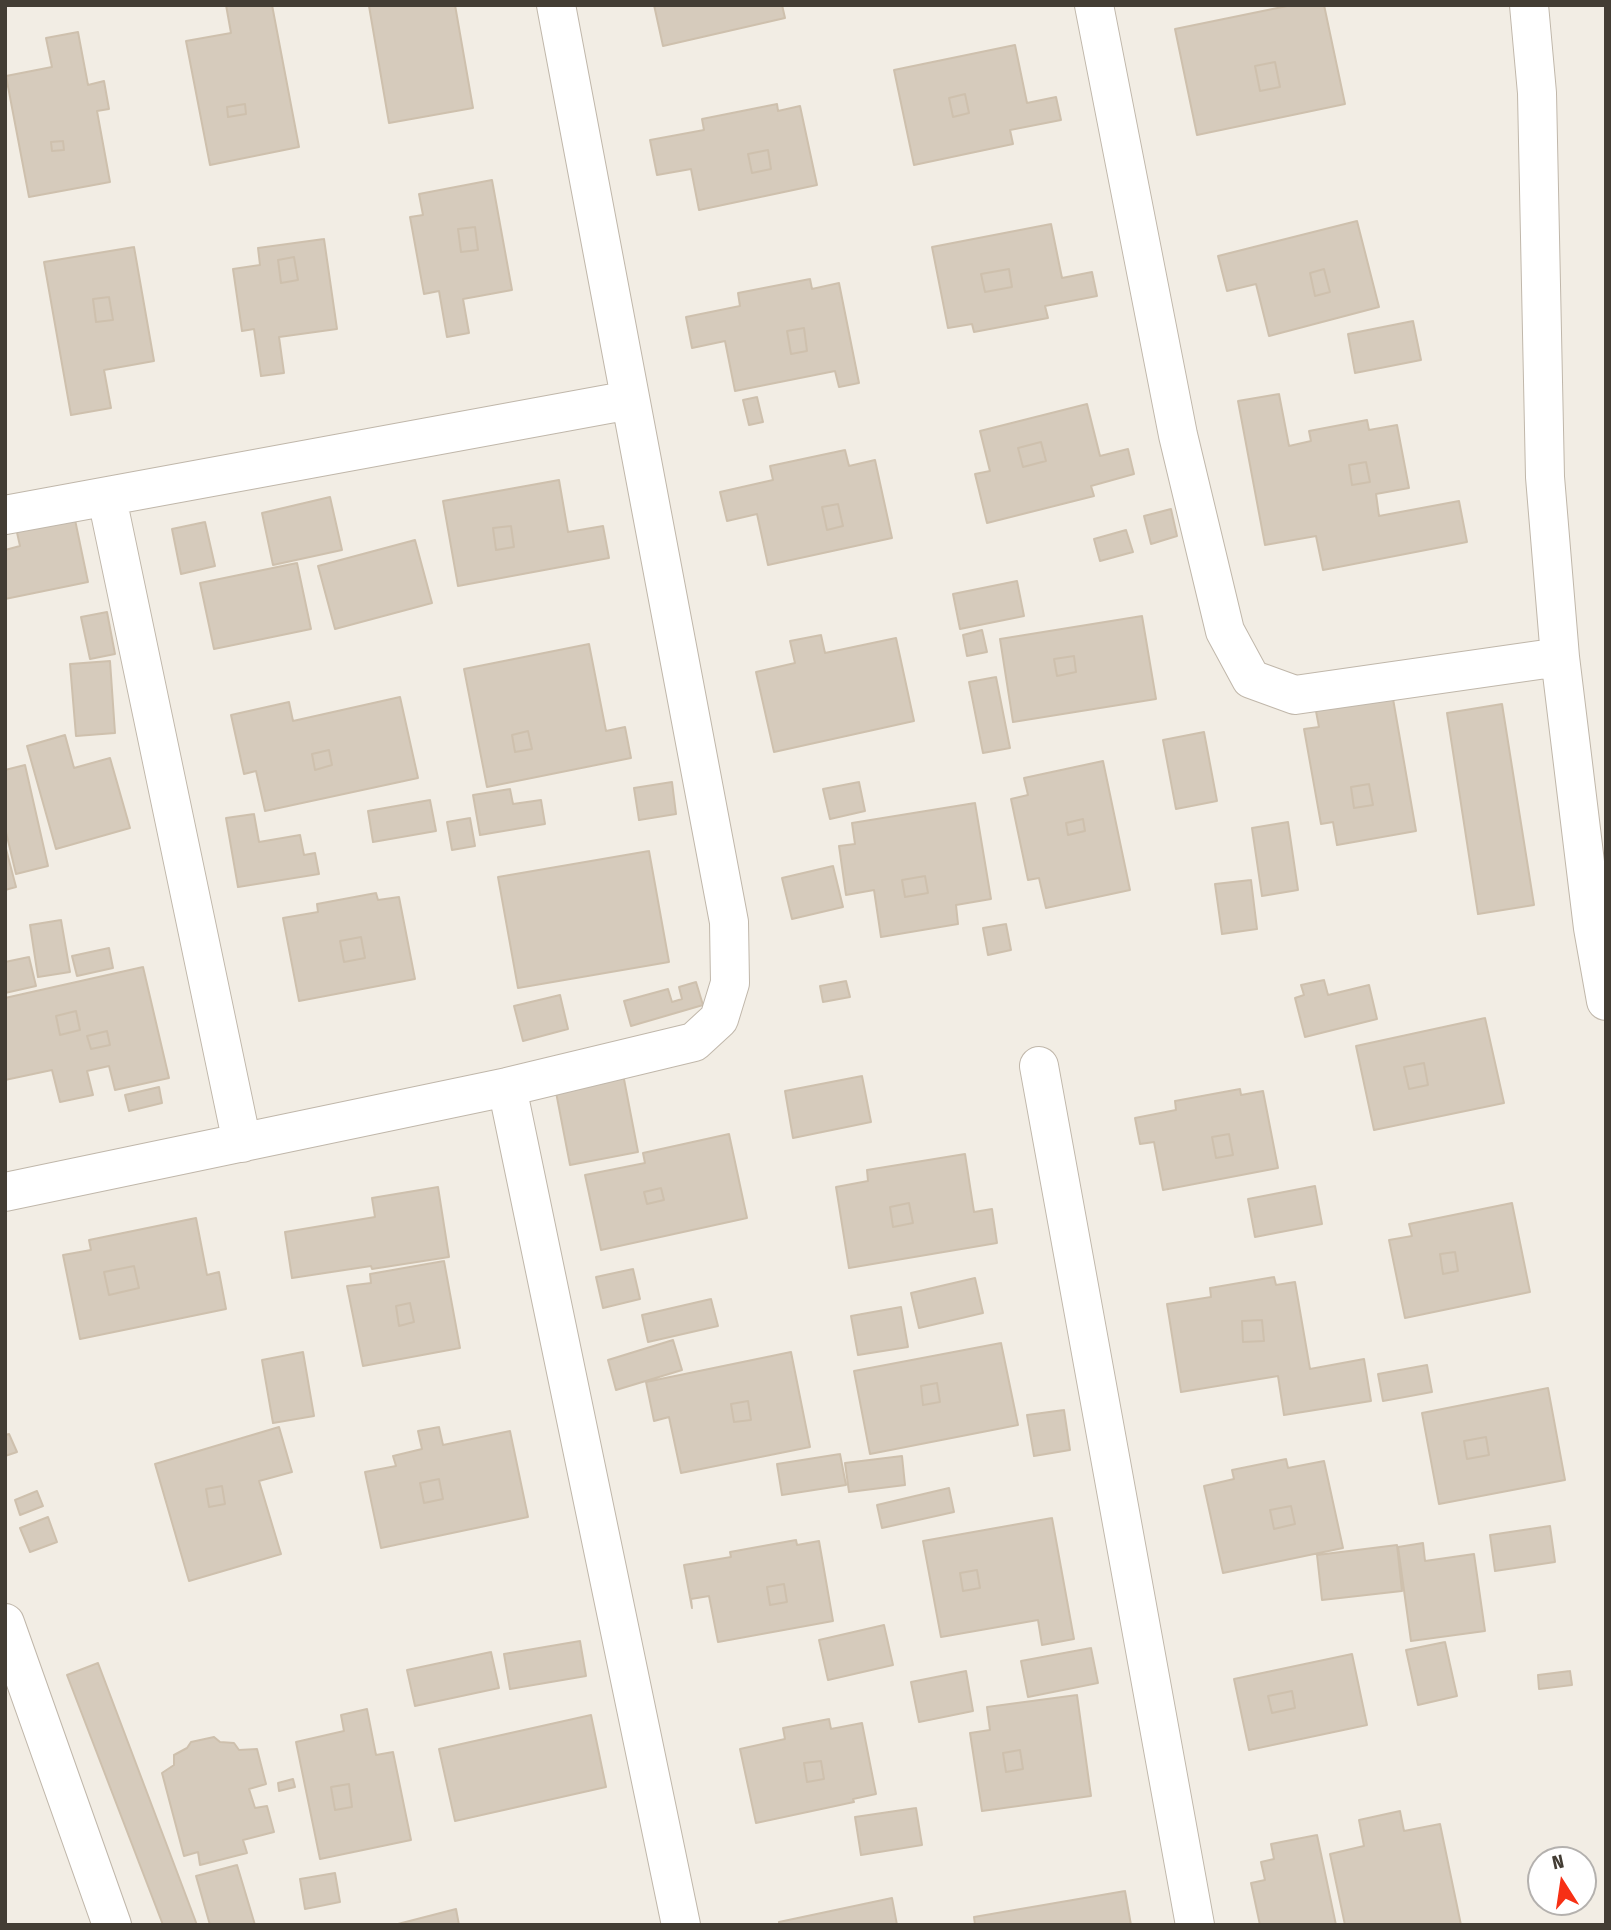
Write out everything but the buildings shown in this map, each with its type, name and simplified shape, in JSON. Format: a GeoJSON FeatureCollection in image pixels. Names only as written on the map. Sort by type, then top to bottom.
{"type":"FeatureCollection","features":[{"type":"Feature","properties":{"kind":"street"},"geometry":{"type":"LineString","coordinates":[[5,1192],[506,1087],[694,1042],[719,1019],[730,983],[729,922],[556,5]]}},
{"type":"Feature","properties":{"kind":"street"},"geometry":{"type":"LineString","coordinates":[[1094,5],[1178,435],[1225,631],[1251,679],[1295,695],[1560,657]]}},
{"type":"Feature","properties":{"kind":"street"},"geometry":{"type":"LineString","coordinates":[[1529,5],[1537,93],[1545,477],[1560,657],[1600,927],[1606,1001]]}},
{"type":"Feature","properties":{"kind":"street"},"geometry":{"type":"LineString","coordinates":[[5,515],[630,400]]}},
{"type":"Feature","properties":{"kind":"street"},"geometry":{"type":"LineString","coordinates":[[107,498],[242,1143]]}},
{"type":"Feature","properties":{"kind":"street"},"geometry":{"type":"LineString","coordinates":[[1039,1066],[1195,1925]]}},
{"type":"Feature","properties":{"kind":"street"},"geometry":{"type":"LineString","coordinates":[[506,1087],[681,1925]]}},
{"type":"Feature","properties":{"kind":"street"},"geometry":{"type":"LineString","coordinates":[[5,1623],[112,1925]]}}]}
